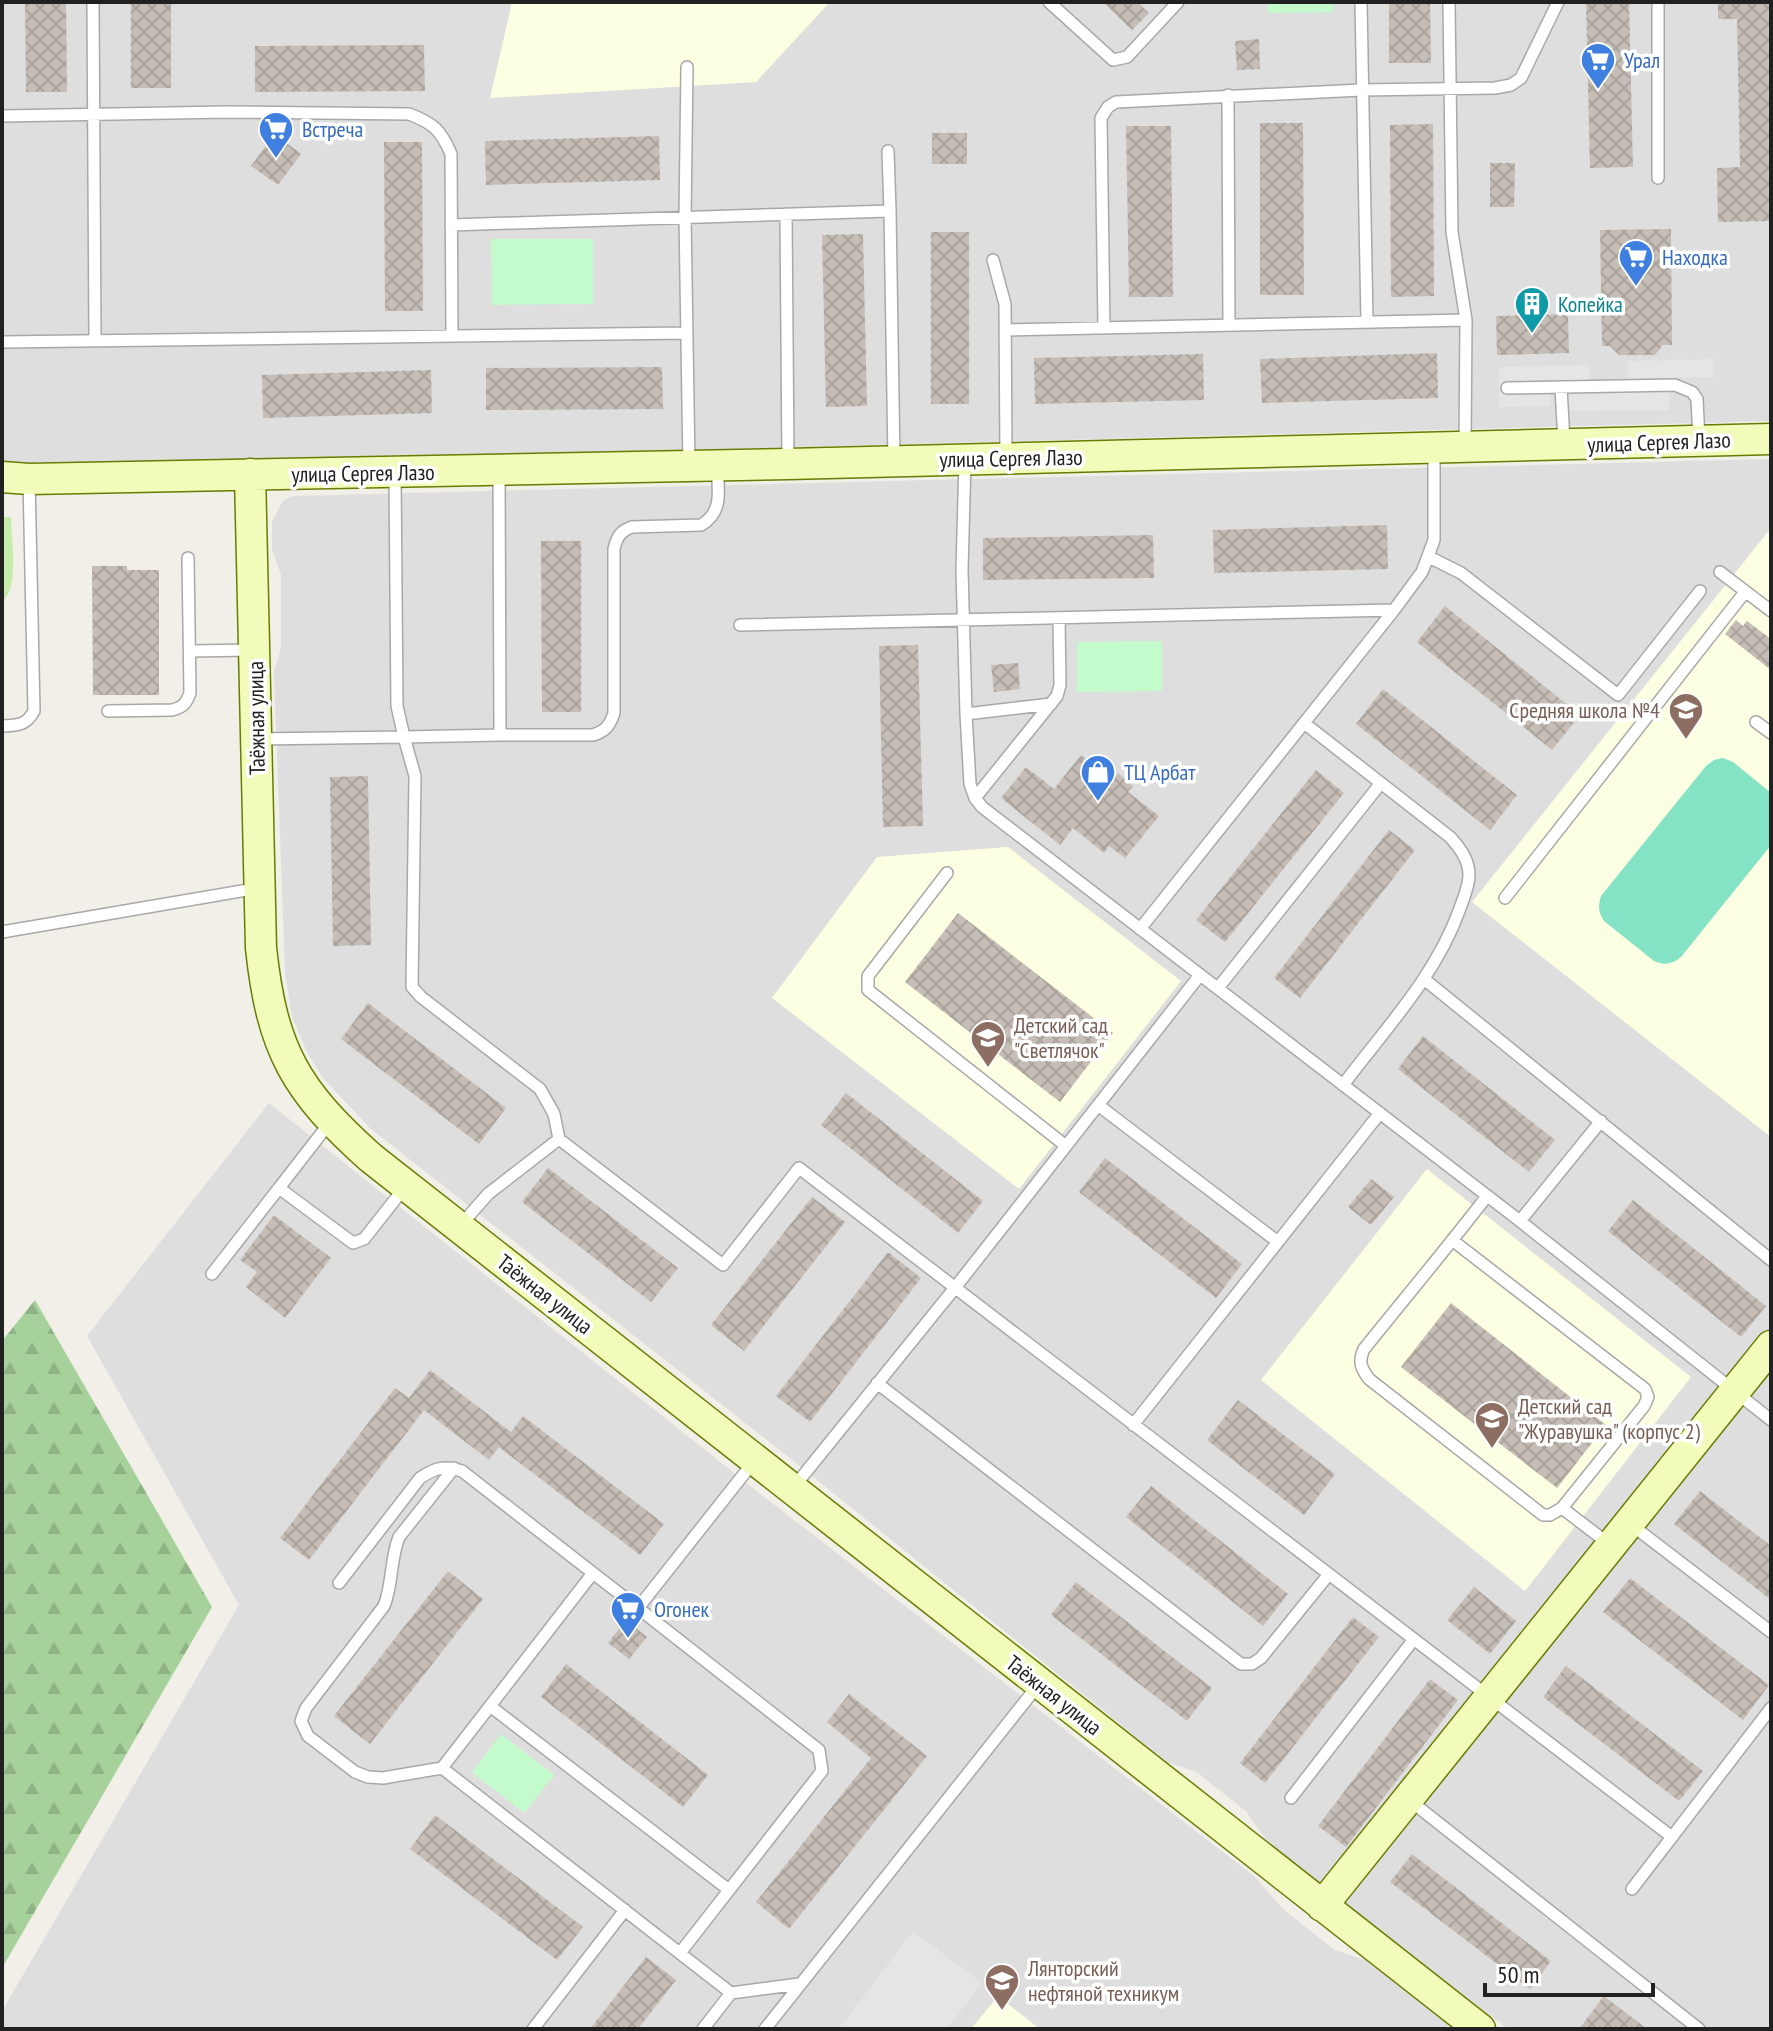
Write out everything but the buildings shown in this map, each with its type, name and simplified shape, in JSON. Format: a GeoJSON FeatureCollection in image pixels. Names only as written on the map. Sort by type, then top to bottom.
{"type":"FeatureCollection","features":[{"type":"Feature","properties":{"kind":"street","name":"улица Сергея Лазо"},"geometry":{"type":"LineString","coordinates":[[250,474],[703,466],[1771,439]]}},
{"type":"Feature","properties":{"kind":"street"},"geometry":{"type":"LineString","coordinates":[[16,478],[250,474]]}},
{"type":"Feature","properties":{"kind":"street","name":"Таёжная улица"},"geometry":{"type":"LineString","coordinates":[[250,474],[261,948],[266,997],[279,1040],[294,1072],[331,1121],[406,1186],[1480,2029]]}},
{"type":"Feature","properties":{"kind":"street"},"geometry":{"type":"LineString","coordinates":[[1322,1906],[1771,1346]]}},
{"type":"Feature","properties":{"kind":"lane"},"geometry":{"type":"LineString","coordinates":[[93,2],[95,340]]}},
{"type":"Feature","properties":{"kind":"lane"},"geometry":{"type":"LineString","coordinates":[[1049,2],[1113,60],[1127,57],[1178,2]]}},
{"type":"Feature","properties":{"kind":"lane"},"geometry":{"type":"LineString","coordinates":[[1361,2],[1367,322]]}},
{"type":"Feature","properties":{"kind":"lane"},"geometry":{"type":"LineString","coordinates":[[1449,2],[1452,232],[1466,320],[1465,447]]}},
{"type":"Feature","properties":{"kind":"lane"},"geometry":{"type":"LineString","coordinates":[[1104,327],[1101,118],[1108,107],[1116,102],[1228,95],[1511,85],[1521,78],[1558,2]]}},
{"type":"Feature","properties":{"kind":"lane"},"geometry":{"type":"LineString","coordinates":[[1658,2],[1658,178]]}},
{"type":"Feature","properties":{"kind":"lane"},"geometry":{"type":"LineString","coordinates":[[256,739],[593,735],[604,731],[610,724],[614,713],[614,549],[617,538],[623,530],[632,527],[701,525],[710,520],[718,503],[703,466],[687,333],[687,67]]}},
{"type":"Feature","properties":{"kind":"lane"},"geometry":{"type":"LineString","coordinates":[[1228,95],[1229,325]]}},
{"type":"Feature","properties":{"kind":"lane"},"geometry":{"type":"LineString","coordinates":[[2,116],[93,113],[409,114],[427,120],[443,135],[451,154],[452,336]]}},
{"type":"Feature","properties":{"kind":"lane"},"geometry":{"type":"LineString","coordinates":[[888,151],[894,461]]}},
{"type":"Feature","properties":{"kind":"lane"},"geometry":{"type":"LineString","coordinates":[[451,225],[890,211]]}},
{"type":"Feature","properties":{"kind":"lane"},"geometry":{"type":"LineString","coordinates":[[786,214],[788,464]]}},
{"type":"Feature","properties":{"kind":"lane"},"geometry":{"type":"LineString","coordinates":[[993,260],[1005,304],[1006,459]]}},
{"type":"Feature","properties":{"kind":"lane"},"geometry":{"type":"LineString","coordinates":[[1006,330],[1466,320]]}},
{"type":"Feature","properties":{"kind":"lane"},"geometry":{"type":"LineString","coordinates":[[2,342],[687,333]]}},
{"type":"Feature","properties":{"kind":"lane"},"geometry":{"type":"LineString","coordinates":[[1561,387],[1564,444]]}},
{"type":"Feature","properties":{"kind":"lane"},"geometry":{"type":"LineString","coordinates":[[1507,388],[1684,387],[1697,399],[1699,441]]}},
{"type":"Feature","properties":{"kind":"lane"},"geometry":{"type":"LineString","coordinates":[[1140,929],[1411,589],[1429,557],[1434,540],[1434,448]]}},
{"type":"Feature","properties":{"kind":"lane"},"geometry":{"type":"LineString","coordinates":[[965,459],[963,621],[966,714],[970,784],[982,807],[1520,1221],[1771,1420]]}},
{"type":"Feature","properties":{"kind":"lane"},"geometry":{"type":"LineString","coordinates":[[499,470],[500,735]]}},
{"type":"Feature","properties":{"kind":"lane"},"geometry":{"type":"LineString","coordinates":[[395,472],[397,706],[415,776],[412,987],[421,997],[540,1089],[554,1114],[559,1139],[723,1265],[799,1168],[1672,1837]]}},
{"type":"Feature","properties":{"kind":"lane"},"geometry":{"type":"LineString","coordinates":[[2,726],[21,725],[29,720],[34,711],[16,478]]}},
{"type":"Feature","properties":{"kind":"lane"},"geometry":{"type":"LineString","coordinates":[[1429,557],[1461,573],[1618,695],[1700,591]]}},
{"type":"Feature","properties":{"kind":"lane"},"geometry":{"type":"LineString","coordinates":[[108,711],[180,708],[187,702],[190,693],[188,558]]}},
{"type":"Feature","properties":{"kind":"lane"},"geometry":{"type":"LineString","coordinates":[[1720,572],[1771,611]]}},
{"type":"Feature","properties":{"kind":"lane"},"geometry":{"type":"LineString","coordinates":[[1505,898],[1745,592]]}},
{"type":"Feature","properties":{"kind":"lane"},"geometry":{"type":"LineString","coordinates":[[740,625],[1394,610]]}},
{"type":"Feature","properties":{"kind":"lane"},"geometry":{"type":"LineString","coordinates":[[975,798],[1051,704],[1060,685],[1059,619]]}},
{"type":"Feature","properties":{"kind":"lane"},"geometry":{"type":"LineString","coordinates":[[190,651],[254,650]]}},
{"type":"Feature","properties":{"kind":"lane"},"geometry":{"type":"LineString","coordinates":[[966,714],[1051,704]]}},
{"type":"Feature","properties":{"kind":"lane"},"geometry":{"type":"LineString","coordinates":[[1756,722],[1770,732]]}},
{"type":"Feature","properties":{"kind":"lane"},"geometry":{"type":"LineString","coordinates":[[1304,723],[1450,837],[1468,864],[1469,878],[1448,940],[1424,979],[1343,1085]]}},
{"type":"Feature","properties":{"kind":"lane"},"geometry":{"type":"LineString","coordinates":[[1218,988],[1381,783]]}},
{"type":"Feature","properties":{"kind":"lane"},"geometry":{"type":"LineString","coordinates":[[947,873],[868,976],[868,990],[1066,1146]]}},
{"type":"Feature","properties":{"kind":"lane"},"geometry":{"type":"LineString","coordinates":[[2,932],[260,888]]}},
{"type":"Feature","properties":{"kind":"lane"},"geometry":{"type":"LineString","coordinates":[[792,1488],[954,1289],[1200,975]]}},
{"type":"Feature","properties":{"kind":"lane"},"geometry":{"type":"LineString","coordinates":[[1424,979],[1771,1260]]}},
{"type":"Feature","properties":{"kind":"lane"},"geometry":{"type":"LineString","coordinates":[[1098,1105],[1278,1242]]}},
{"type":"Feature","properties":{"kind":"lane"},"geometry":{"type":"LineString","coordinates":[[1133,1425],[1380,1113]]}},
{"type":"Feature","properties":{"kind":"lane"},"geometry":{"type":"LineString","coordinates":[[212,1274],[331,1121]]}},
{"type":"Feature","properties":{"kind":"lane"},"geometry":{"type":"LineString","coordinates":[[1520,1221],[1601,1121]]}},
{"type":"Feature","properties":{"kind":"lane"},"geometry":{"type":"LineString","coordinates":[[459,1227],[488,1194],[559,1139]]}},
{"type":"Feature","properties":{"kind":"lane"},"geometry":{"type":"LineString","coordinates":[[279,1188],[353,1243],[364,1239],[406,1186]]}},
{"type":"Feature","properties":{"kind":"lane"},"geometry":{"type":"LineString","coordinates":[[1452,1240],[1645,1389],[1648,1397],[1562,1508],[1550,1515],[1543,1515],[1369,1379],[1361,1368],[1360,1358],[1364,1349],[1487,1196]]}},
{"type":"Feature","properties":{"kind":"lane"},"geometry":{"type":"LineString","coordinates":[[877,1383],[1241,1664],[1252,1664],[1261,1658],[1329,1574]]}},
{"type":"Feature","properties":{"kind":"lane"},"geometry":{"type":"LineString","coordinates":[[638,1608],[756,1460]]}},
{"type":"Feature","properties":{"kind":"lane"},"geometry":{"type":"LineString","coordinates":[[454,1468],[399,1537],[384,1606],[306,1708],[301,1721],[308,1736],[355,1772],[383,1778],[442,1768],[593,1573]]}},
{"type":"Feature","properties":{"kind":"lane"},"geometry":{"type":"LineString","coordinates":[[339,1583],[420,1478],[433,1469],[454,1468],[462,1471],[819,1750],[822,1771],[680,1953]]}},
{"type":"Feature","properties":{"kind":"lane"},"geometry":{"type":"LineString","coordinates":[[1562,1508],[1620,1534],[1771,1632]]}},
{"type":"Feature","properties":{"kind":"lane"},"geometry":{"type":"LineString","coordinates":[[1291,1798],[1414,1639]]}},
{"type":"Feature","properties":{"kind":"lane"},"geometry":{"type":"LineString","coordinates":[[765,2029],[1039,1683]]}},
{"type":"Feature","properties":{"kind":"lane"},"geometry":{"type":"LineString","coordinates":[[490,1706],[729,1890]]}},
{"type":"Feature","properties":{"kind":"lane"},"geometry":{"type":"LineString","coordinates":[[1632,1889],[1771,1708]]}},
{"type":"Feature","properties":{"kind":"lane"},"geometry":{"type":"LineString","coordinates":[[442,1768],[731,1993]]}},
{"type":"Feature","properties":{"kind":"lane"},"geometry":{"type":"LineString","coordinates":[[1407,1799],[1699,2029]]}},
{"type":"Feature","properties":{"kind":"lane"},"geometry":{"type":"LineString","coordinates":[[533,2029],[625,1910]]}},
{"type":"Feature","properties":{"kind":"lane"},"geometry":{"type":"LineString","coordinates":[[703,2029],[731,1993],[799,1984]]}},
{"type":"Feature","properties":{"kind":"shaded area"},"geometry":{"type":"Polygon","coordinates":[[[2,2],[1771,2],[1771,421],[12,468],[2,465],[2,2]]]}},
{"type":"Feature","properties":{"kind":"shaded area"},"geometry":{"type":"Polygon","coordinates":[[[512,2],[830,2],[756,82],[490,98],[512,2]]]}},
{"type":"Feature","properties":{"kind":"shaded area"},"geometry":{"type":"Polygon","coordinates":[[[1713,359],[1713,377],[1629,379],[1628,361],[1713,359]]]}},
{"type":"Feature","properties":{"kind":"shaded area"},"geometry":{"type":"Polygon","coordinates":[[[1590,365],[1590,380],[1550,381],[1550,406],[1499,407],[1499,367],[1590,365]]]}},
{"type":"Feature","properties":{"kind":"shaded area"},"geometry":{"type":"Polygon","coordinates":[[[1669,392],[1669,410],[1567,411],[1567,394],[1669,392]]]}},
{"type":"Feature","properties":{"kind":"shaded area"},"geometry":{"type":"Polygon","coordinates":[[[1771,459],[1771,2029],[1508,2029],[1268,1843],[1246,1811],[1196,1772],[1167,1762],[781,1451],[371,1129],[323,1078],[308,1054],[292,1017],[285,972],[274,672],[281,648],[281,575],[272,549],[272,522],[283,501],[293,496],[1771,459]]]}},
{"type":"Feature","properties":{"kind":"shaded area","name":"Средняя школа №4"},"geometry":{"type":"Polygon","coordinates":[[[1771,528],[1771,1137],[1472,902],[1771,528]]]}},
{"type":"Feature","properties":{"kind":"shaded area","name":"Детский сад \"Светлячок\""},"geometry":{"type":"Polygon","coordinates":[[[1008,847],[1181,981],[1019,1189],[772,998],[877,857],[1008,847]]]}},
{"type":"Feature","properties":{"kind":"shaded area"},"geometry":{"type":"Polygon","coordinates":[[[269,1103],[763,1496],[1255,1877],[1285,1911],[1335,1950],[1365,1960],[1453,2029],[2,2029],[2,2011],[239,1605],[87,1336],[269,1103]]]}},
{"type":"Feature","properties":{"kind":"shaded area","name":"Детский сад \"Журавушка\" (корпус 2)"},"geometry":{"type":"Polygon","coordinates":[[[1427,1169],[1691,1377],[1525,1591],[1261,1380],[1427,1169]]]}},
{"type":"Feature","properties":{"kind":"shaded area"},"geometry":{"type":"Polygon","coordinates":[[[913,1931],[982,1983],[947,2029],[839,2029],[913,1931]]]}},
{"type":"Feature","properties":{"kind":"shaded area","name":"Лянторский нефтяной техникум"},"geometry":{"type":"Polygon","coordinates":[[[998,1996],[1040,2029],[971,2029],[998,1996]]]}},
{"type":"Feature","properties":{"kind":"green space"},"geometry":{"type":"Polygon","coordinates":[[[1268,2],[1333,2],[1333,12],[1268,13],[1268,2]]]}},
{"type":"Feature","properties":{"kind":"green space"},"geometry":{"type":"Polygon","coordinates":[[[491,239],[593,239],[593,304],[492,305],[491,239]]]}},
{"type":"Feature","properties":{"kind":"green space"},"geometry":{"type":"Polygon","coordinates":[[[2,517],[11,517],[13,575],[8,595],[2,602],[2,517]]]}},
{"type":"Feature","properties":{"kind":"green space"},"geometry":{"type":"Polygon","coordinates":[[[1162,641],[1162,691],[1077,692],[1077,642],[1162,641]]]}},
{"type":"Feature","properties":{"kind":"green space"},"geometry":{"type":"Polygon","coordinates":[[[1723,758],[1733,762],[1771,793],[1771,845],[1681,957],[1668,964],[1658,963],[1604,921],[1599,909],[1601,896],[1706,766],[1723,758]]]}},
{"type":"Feature","properties":{"kind":"green space"},"geometry":{"type":"Polygon","coordinates":[[[35,1300],[212,1607],[2,1968],[2,1341],[35,1300]]]}},
{"type":"Feature","properties":{"kind":"green space"},"geometry":{"type":"Polygon","coordinates":[[[501,1734],[554,1775],[524,1813],[472,1772],[501,1734]]]}},
{"type":"Feature","properties":{"kind":"place","name":"Урал"},"geometry":{"type":"Point","coordinates":[1598,91]}},
{"type":"Feature","properties":{"kind":"place","name":"Встреча"},"geometry":{"type":"Point","coordinates":[276,160]}},
{"type":"Feature","properties":{"kind":"place","name":"Находка"},"geometry":{"type":"Point","coordinates":[1636,288]}},
{"type":"Feature","properties":{"kind":"place","name":"Копейка"},"geometry":{"type":"Point","coordinates":[1532,335]}},
{"type":"Feature","properties":{"kind":"place","name":"Средняя школа №4"},"geometry":{"type":"Point","coordinates":[1686,741]}},
{"type":"Feature","properties":{"kind":"place","name":"ТЦ Арбат"},"geometry":{"type":"Point","coordinates":[1098,803]}},
{"type":"Feature","properties":{"kind":"place","name":"Детский сад \"Светлячок\""},"geometry":{"type":"Point","coordinates":[988,1069]}},
{"type":"Feature","properties":{"kind":"place","name":"Детский сад \"Журавушка\" (корпус 2)"},"geometry":{"type":"Point","coordinates":[1492,1450]}},
{"type":"Feature","properties":{"kind":"place","name":"Огонек"},"geometry":{"type":"Point","coordinates":[628,1640]}},
{"type":"Feature","properties":{"kind":"place","name":"Лянторский нефтяной техникум"},"geometry":{"type":"Point","coordinates":[1002,2012]}}]}
